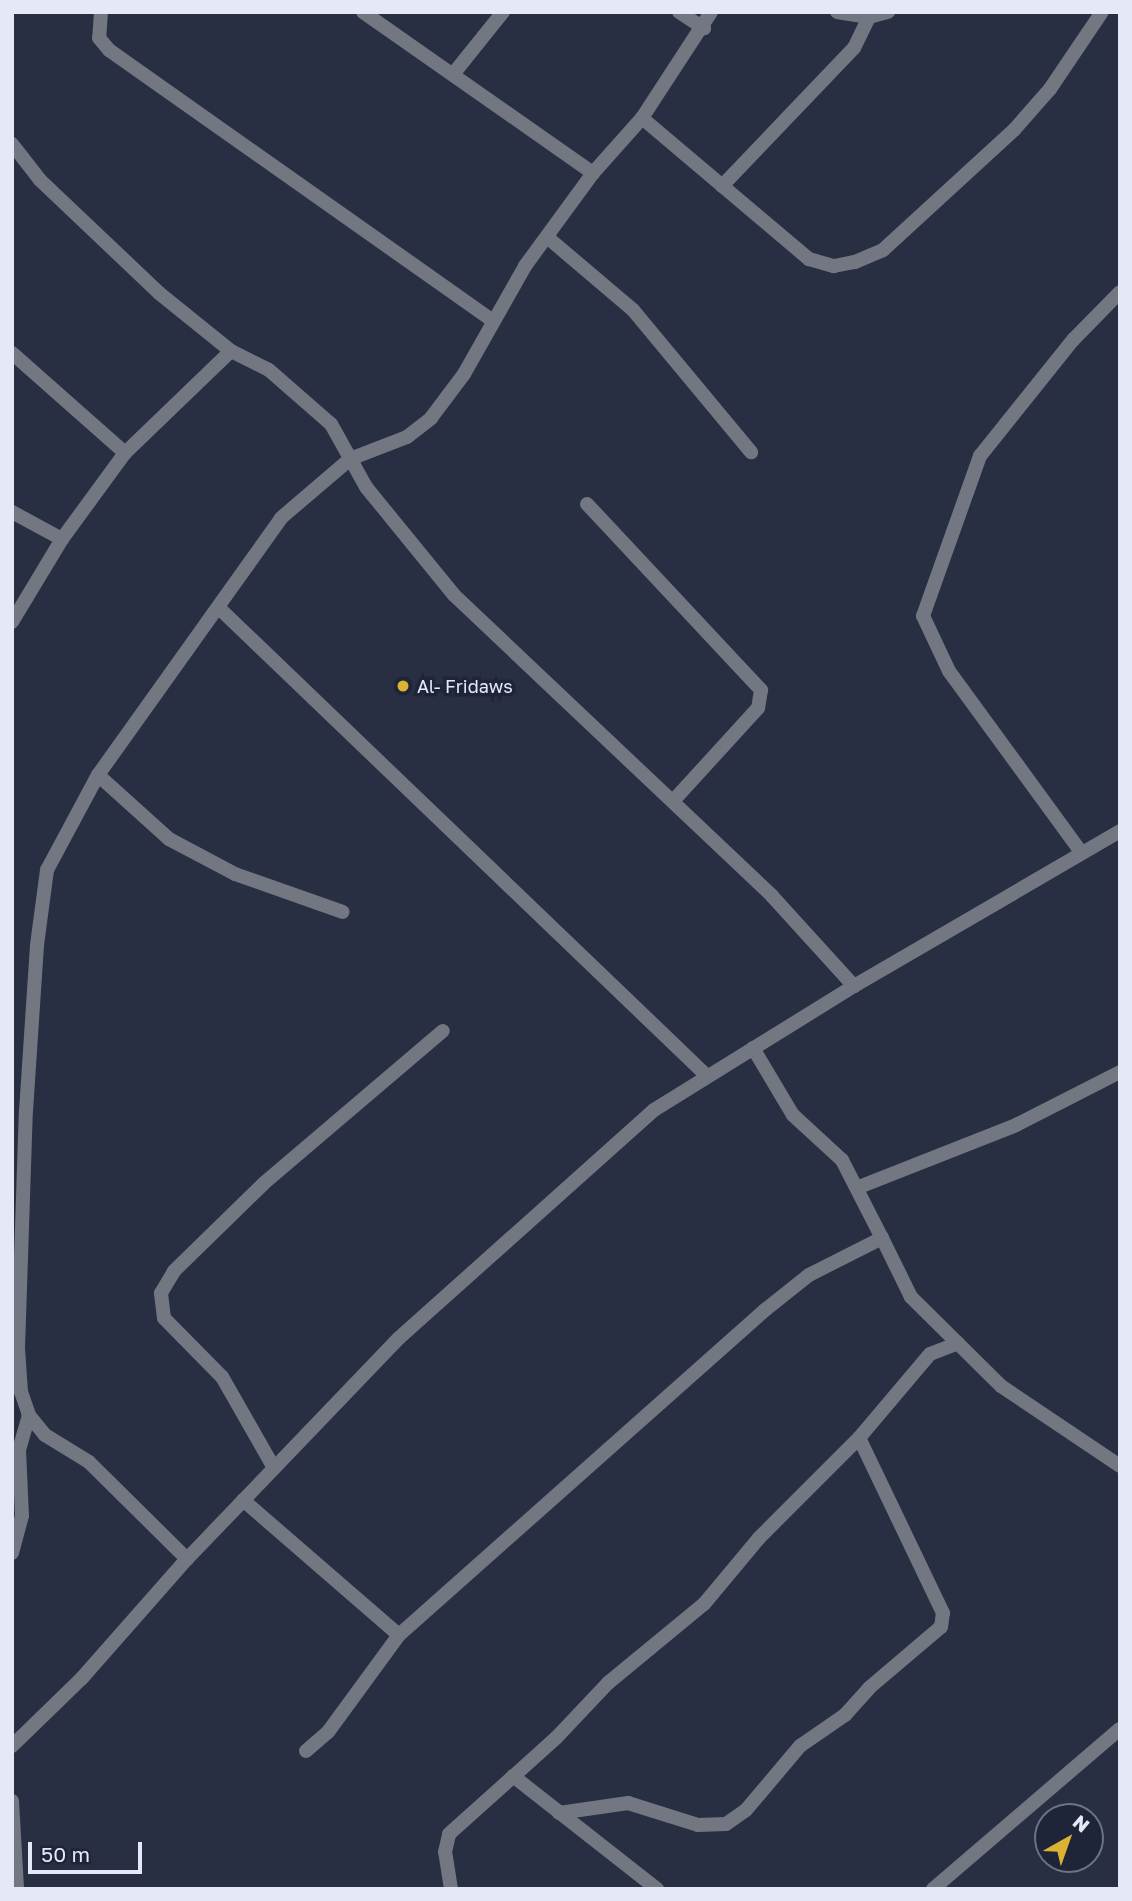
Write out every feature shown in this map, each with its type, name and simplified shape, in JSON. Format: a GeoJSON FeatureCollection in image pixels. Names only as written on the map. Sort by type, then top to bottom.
{"type":"FeatureCollection","features":[{"type":"Feature","properties":{"kind":"street"},"geometry":{"type":"LineString","coordinates":[[101,12],[99,38],[109,50],[492,320]]}},
{"type":"Feature","properties":{"kind":"street"},"geometry":{"type":"LineString","coordinates":[[363,12],[454,73],[593,173]]}},
{"type":"Feature","properties":{"kind":"street"},"geometry":{"type":"LineString","coordinates":[[454,73],[503,12]]}},
{"type":"Feature","properties":{"kind":"street"},"geometry":{"type":"LineString","coordinates":[[679,12],[704,28]]}},
{"type":"Feature","properties":{"kind":"street"},"geometry":{"type":"LineString","coordinates":[[187,1559],[104,1475],[44,1435],[29,1415],[21,1392],[18,1348],[37,946],[47,870],[98,775],[281,518],[350,459],[407,437],[431,418],[464,374],[492,320],[547,237],[593,173],[642,118],[704,28],[711,12]]}},
{"type":"Feature","properties":{"kind":"street"},"geometry":{"type":"LineString","coordinates":[[837,12],[869,17],[888,12]]}},
{"type":"Feature","properties":{"kind":"street"},"geometry":{"type":"LineString","coordinates":[[642,118],[809,259],[834,266],[883,250],[1014,130],[1050,89],[1102,12]]}},
{"type":"Feature","properties":{"kind":"street"},"geometry":{"type":"LineString","coordinates":[[722,186],[854,48],[869,17]]}},
{"type":"Feature","properties":{"kind":"street"},"geometry":{"type":"LineString","coordinates":[[12,144],[40,180],[101,242],[231,351],[269,370],[331,424],[350,459],[402,536],[454,595],[789,912],[854,986]]}},
{"type":"Feature","properties":{"kind":"street"},"geometry":{"type":"LineString","coordinates":[[547,237],[633,310],[751,452]]}},
{"type":"Feature","properties":{"kind":"street"},"geometry":{"type":"LineString","coordinates":[[1081,852],[949,671],[923,616],[980,456],[1073,340],[1120,292]]}},
{"type":"Feature","properties":{"kind":"street"},"geometry":{"type":"LineString","coordinates":[[12,622],[62,539],[125,453],[231,351]]}},
{"type":"Feature","properties":{"kind":"street"},"geometry":{"type":"LineString","coordinates":[[12,353],[125,453]]}},
{"type":"Feature","properties":{"kind":"street"},"geometry":{"type":"LineString","coordinates":[[587,505],[761,690],[758,708],[673,801]]}},
{"type":"Feature","properties":{"kind":"street"},"geometry":{"type":"LineString","coordinates":[[12,512],[62,539]]}},
{"type":"Feature","properties":{"kind":"street"},"geometry":{"type":"LineString","coordinates":[[219,608],[706,1075]]}},
{"type":"Feature","properties":{"kind":"street"},"geometry":{"type":"LineString","coordinates":[[98,775],[169,839],[235,874],[344,912]]}},
{"type":"Feature","properties":{"kind":"street"},"geometry":{"type":"LineString","coordinates":[[12,1746],[82,1678],[187,1559],[399,1338],[654,1110],[706,1075],[854,986],[1120,831]]}},
{"type":"Feature","properties":{"kind":"street"},"geometry":{"type":"LineString","coordinates":[[274,1468],[222,1377],[164,1318],[161,1293],[174,1271],[263,1184],[443,1031]]}},
{"type":"Feature","properties":{"kind":"street"},"geometry":{"type":"LineString","coordinates":[[753,1048],[793,1115],[842,1160],[859,1187],[911,1297],[1026,1407],[1120,1466]]}},
{"type":"Feature","properties":{"kind":"street"},"geometry":{"type":"LineString","coordinates":[[859,1187],[1016,1125],[1120,1072]]}},
{"type":"Feature","properties":{"kind":"street"},"geometry":{"type":"LineString","coordinates":[[306,1751],[328,1732],[399,1635],[765,1310],[809,1275],[882,1238]]}},
{"type":"Feature","properties":{"kind":"street"},"geometry":{"type":"LineString","coordinates":[[451,1889],[445,1852],[449,1834],[608,1683],[704,1604],[759,1538],[859,1438],[930,1353],[958,1343]]}},
{"type":"Feature","properties":{"kind":"street"},"geometry":{"type":"LineString","coordinates":[[12,1553],[22,1516],[19,1450],[29,1415]]}},
{"type":"Feature","properties":{"kind":"street"},"geometry":{"type":"LineString","coordinates":[[559,1813],[628,1803],[698,1825],[726,1824],[746,1810],[800,1746],[845,1715],[869,1688],[941,1627],[943,1613],[859,1438]]}},
{"type":"Feature","properties":{"kind":"street"},"geometry":{"type":"LineString","coordinates":[[243,1500],[399,1635]]}},
{"type":"Feature","properties":{"kind":"street"},"geometry":{"type":"LineString","coordinates":[[933,1889],[1117,1735]]}},
{"type":"Feature","properties":{"kind":"street"},"geometry":{"type":"LineString","coordinates":[[513,1776],[657,1889]]}},
{"type":"Feature","properties":{"kind":"street"},"geometry":{"type":"LineString","coordinates":[[12,1801],[17,1889]]}},
{"type":"Feature","properties":{"kind":"place","name":"Al- Fridaws"},"geometry":{"type":"Point","coordinates":[403,686]}}]}
